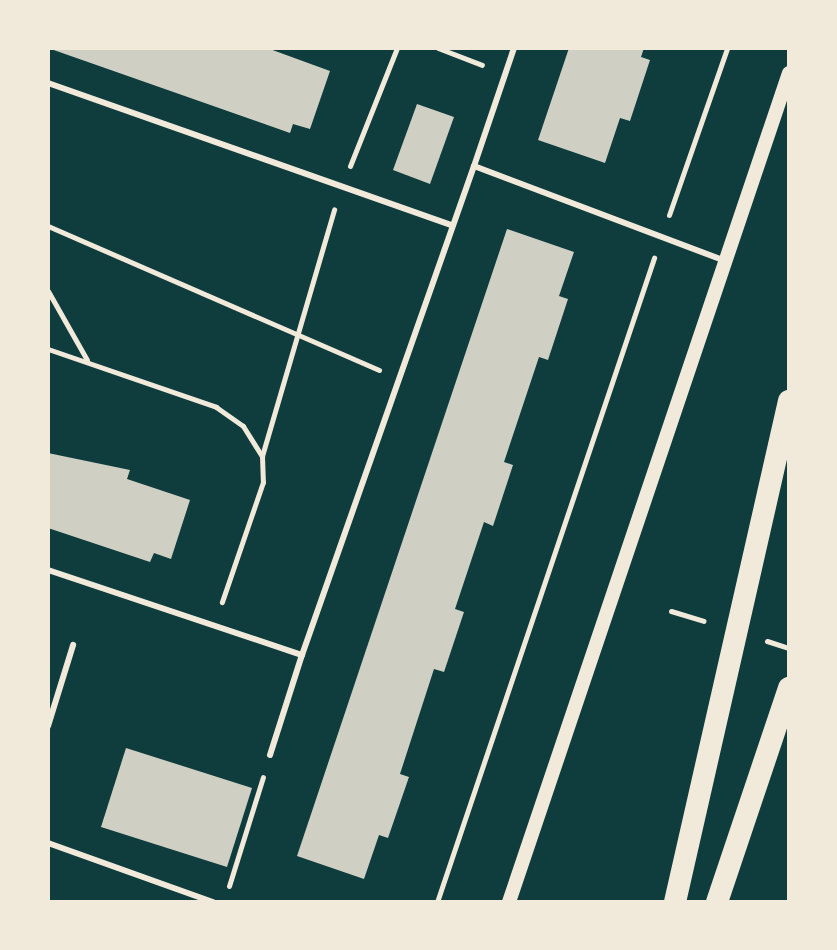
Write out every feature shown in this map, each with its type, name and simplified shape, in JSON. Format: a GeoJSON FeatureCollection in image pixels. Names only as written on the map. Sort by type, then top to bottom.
{"type":"FeatureCollection","features":[{"type":"Feature","properties":{"kind":"highway"},"geometry":{"type":"LineString","coordinates":[[675,902],[789,401]]}},
{"type":"Feature","properties":{"kind":"highway"},"geometry":{"type":"LineString","coordinates":[[717,902],[789,688]]}},
{"type":"Feature","properties":{"kind":"street"},"geometry":{"type":"LineString","coordinates":[[509,902],[723,260],[789,73]]}},
{"type":"Feature","properties":{"kind":"lane"},"geometry":{"type":"LineString","coordinates":[[270,755],[514,48]]}},
{"type":"Feature","properties":{"kind":"lane"},"geometry":{"type":"LineString","coordinates":[[48,83],[451,225]]}},
{"type":"Feature","properties":{"kind":"lane"},"geometry":{"type":"LineString","coordinates":[[474,166],[723,260]]}},
{"type":"Feature","properties":{"kind":"lane"},"geometry":{"type":"LineString","coordinates":[[48,570],[302,655]]}},
{"type":"Feature","properties":{"kind":"lane"},"geometry":{"type":"LineString","coordinates":[[48,726],[73,645]]}},
{"type":"Feature","properties":{"kind":"lane"},"geometry":{"type":"LineString","coordinates":[[48,843],[213,902]]}},
{"type":"Feature","properties":{"kind":"path"},"geometry":{"type":"LineString","coordinates":[[214,625],[263,482],[262,456],[342,187],[397,48]]}},
{"type":"Feature","properties":{"kind":"path"},"geometry":{"type":"LineString","coordinates":[[438,48],[506,74]]}},
{"type":"Feature","properties":{"kind":"path"},"geometry":{"type":"LineString","coordinates":[[437,902],[727,48]]}},
{"type":"Feature","properties":{"kind":"path"},"geometry":{"type":"LineString","coordinates":[[48,226],[398,378]]}},
{"type":"Feature","properties":{"kind":"path"},"geometry":{"type":"LineString","coordinates":[[48,291],[88,362]]}},
{"type":"Feature","properties":{"kind":"path"},"geometry":{"type":"LineString","coordinates":[[48,349],[216,407],[243,426],[262,456]]}},
{"type":"Feature","properties":{"kind":"path"},"geometry":{"type":"LineString","coordinates":[[223,902],[270,755]]}},
{"type":"Feature","properties":{"kind":"building"},"geometry":{"type":"Polygon","coordinates":[[[48,48],[267,48],[330,71],[310,129],[293,124],[290,133],[48,48]]]}},
{"type":"Feature","properties":{"kind":"building"},"geometry":{"type":"Polygon","coordinates":[[[569,48],[644,48],[641,57],[650,60],[630,121],[620,118],[605,163],[538,140],[569,48]]]}},
{"type":"Feature","properties":{"kind":"building"},"geometry":{"type":"Polygon","coordinates":[[[417,104],[454,117],[430,184],[393,170],[417,104]]]}},
{"type":"Feature","properties":{"kind":"building"},"geometry":{"type":"Polygon","coordinates":[[[507,229],[574,252],[559,296],[568,299],[548,360],[539,357],[504,462],[513,465],[493,526],[484,522],[455,609],[464,612],[444,672],[434,669],[400,774],[409,777],[388,838],[379,835],[364,879],[297,856],[507,229]]]}},
{"type":"Feature","properties":{"kind":"building"},"geometry":{"type":"Polygon","coordinates":[[[48,453],[130,470],[127,479],[190,500],[171,559],[154,553],[150,562],[48,528],[48,453]]]}},
{"type":"Feature","properties":{"kind":"building"},"geometry":{"type":"Polygon","coordinates":[[[126,748],[252,788],[227,867],[101,827],[126,748]]]}}]}
